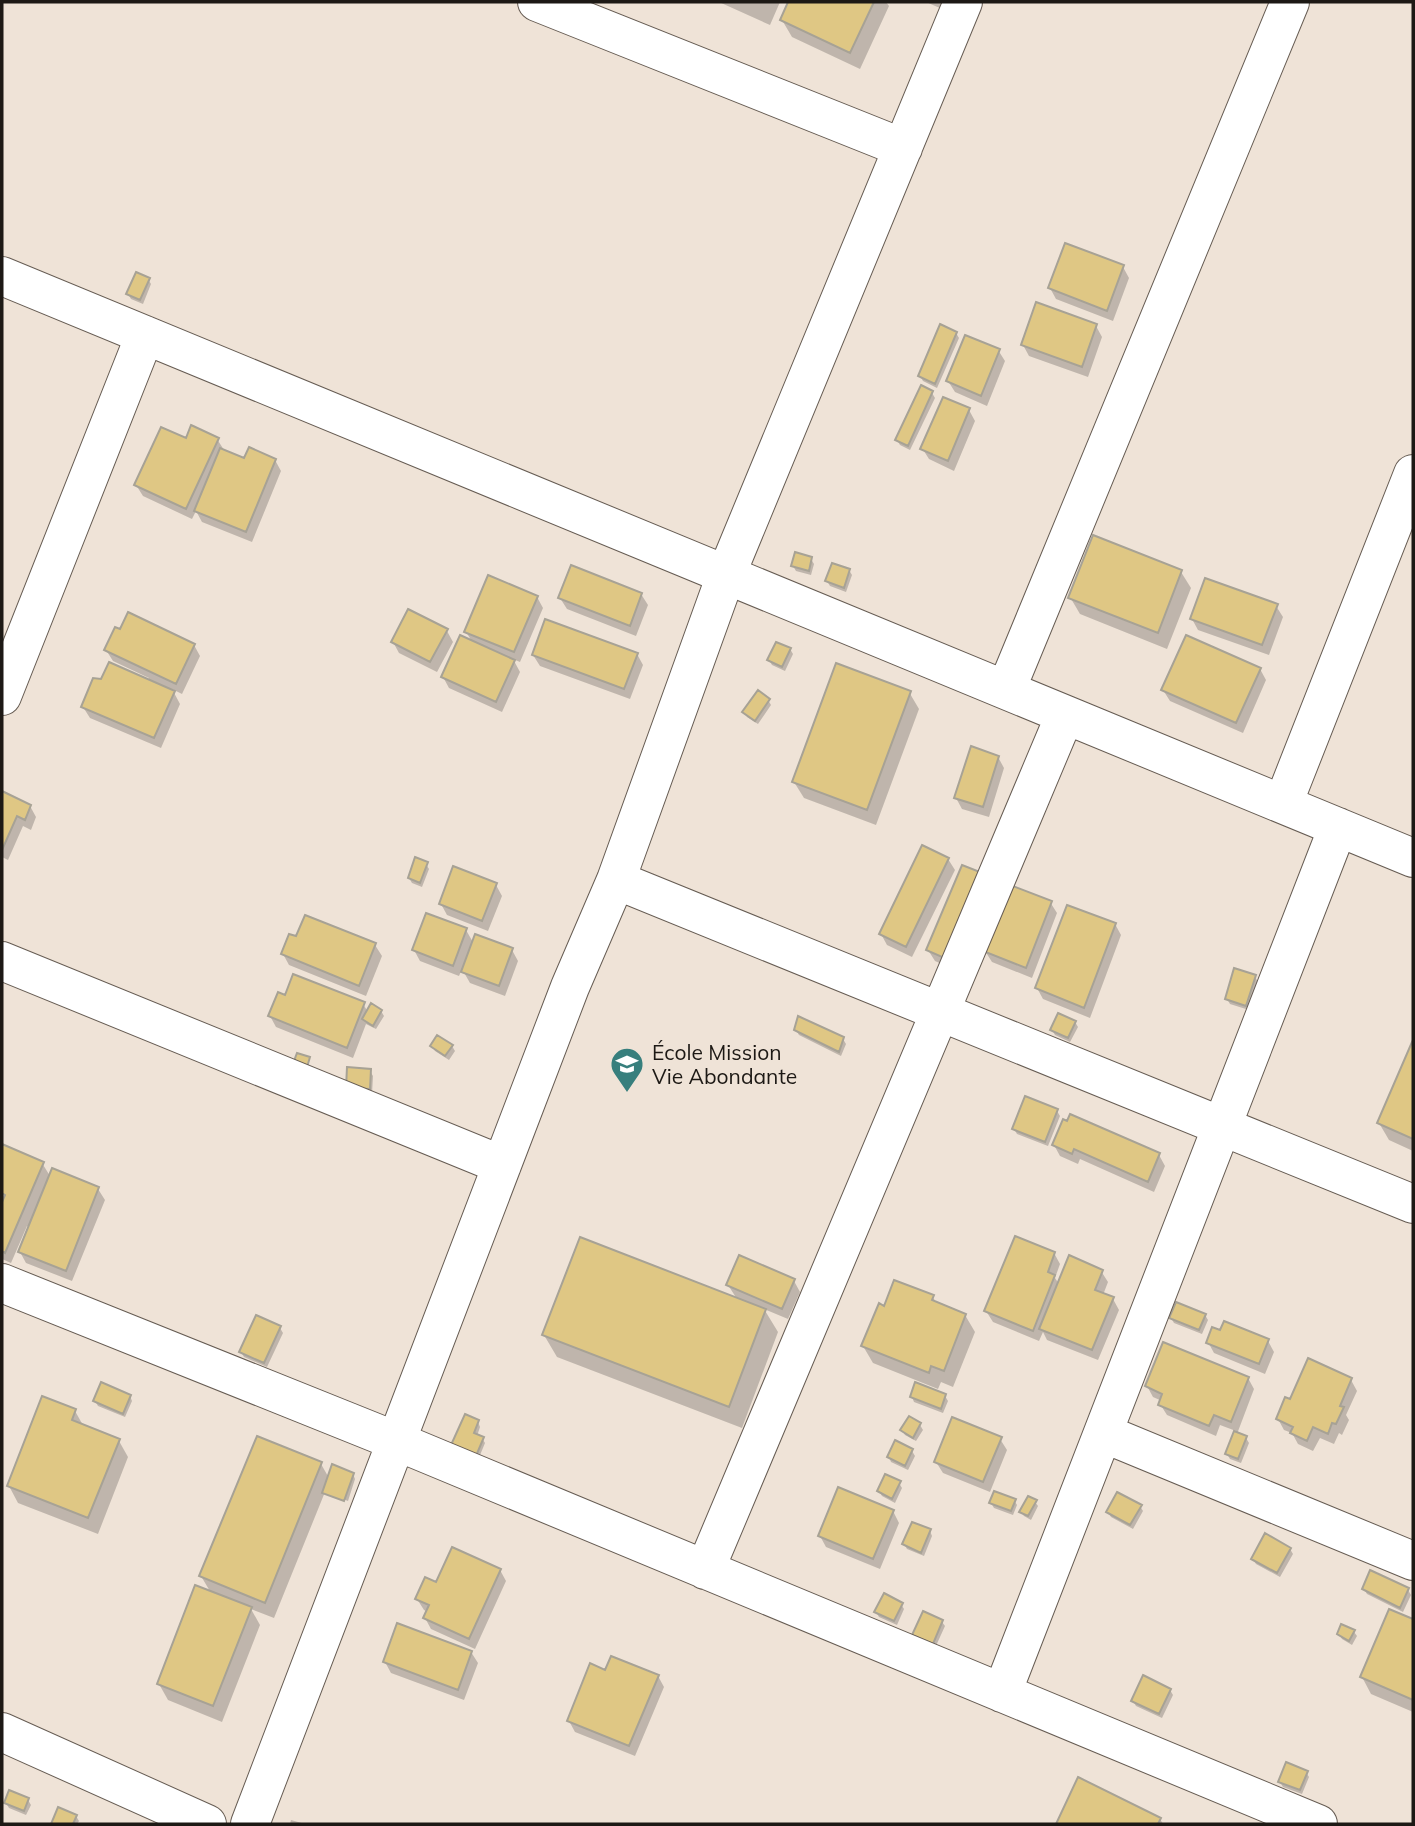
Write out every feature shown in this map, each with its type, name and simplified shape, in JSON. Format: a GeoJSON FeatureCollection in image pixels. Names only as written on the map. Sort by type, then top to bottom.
{"type":"FeatureCollection","features":[{"type":"Feature","properties":{"kind":"street"},"geometry":{"type":"LineString","coordinates":[[537,2],[903,148]]}},
{"type":"Feature","properties":{"kind":"street"},"geometry":{"type":"LineString","coordinates":[[250,1824],[570,987],[616,880],[726,575],[963,2]]}},
{"type":"Feature","properties":{"kind":"street"},"geometry":{"type":"LineString","coordinates":[[1006,690],[1290,2]]}},
{"type":"Feature","properties":{"kind":"street"},"geometry":{"type":"LineString","coordinates":[[2,276],[1413,858]]}},
{"type":"Feature","properties":{"kind":"street"},"geometry":{"type":"LineString","coordinates":[[2,696],[11,647],[145,335]]}},
{"type":"Feature","properties":{"kind":"street"},"geometry":{"type":"LineString","coordinates":[[1283,804],[1413,474]]}},
{"type":"Feature","properties":{"kind":"street"},"geometry":{"type":"LineString","coordinates":[[705,1570],[1065,715]]}},
{"type":"Feature","properties":{"kind":"street"},"geometry":{"type":"LineString","coordinates":[[1002,1693],[1338,827]]}},
{"type":"Feature","properties":{"kind":"street"},"geometry":{"type":"LineString","coordinates":[[616,880],[1413,1204]]}},
{"type":"Feature","properties":{"kind":"street"},"geometry":{"type":"LineString","coordinates":[[2,961],[502,1165]]}},
{"type":"Feature","properties":{"kind":"street"},"geometry":{"type":"LineString","coordinates":[[2,1283],[396,1441],[1318,1824]]}},
{"type":"Feature","properties":{"kind":"street"},"geometry":{"type":"LineString","coordinates":[[1102,1433],[1413,1561]]}},
{"type":"Feature","properties":{"kind":"street"},"geometry":{"type":"LineString","coordinates":[[2,1732],[207,1824]]}},
{"type":"Feature","properties":{"kind":"building"},"geometry":{"type":"Polygon","coordinates":[[[788,2],[874,2],[850,53],[780,20],[788,2]]]}},
{"type":"Feature","properties":{"kind":"building"},"geometry":{"type":"Polygon","coordinates":[[[1065,243],[1124,265],[1107,311],[1048,288],[1065,243]]]}},
{"type":"Feature","properties":{"kind":"building"},"geometry":{"type":"Polygon","coordinates":[[[136,272],[150,278],[140,300],[126,294],[136,272]]]}},
{"type":"Feature","properties":{"kind":"building"},"geometry":{"type":"Polygon","coordinates":[[[1036,302],[1097,324],[1082,367],[1021,345],[1036,302]]]}},
{"type":"Feature","properties":{"kind":"building"},"geometry":{"type":"Polygon","coordinates":[[[940,324],[957,332],[935,384],[918,376],[940,324]]]}},
{"type":"Feature","properties":{"kind":"building"},"geometry":{"type":"Polygon","coordinates":[[[965,335],[1000,349],[981,396],[946,381],[965,335]]]}},
{"type":"Feature","properties":{"kind":"building"},"geometry":{"type":"Polygon","coordinates":[[[921,385],[933,391],[908,446],[895,440],[921,385]]]}},
{"type":"Feature","properties":{"kind":"building"},"geometry":{"type":"Polygon","coordinates":[[[943,397],[970,408],[948,461],[920,449],[943,397]]]}},
{"type":"Feature","properties":{"kind":"building"},"geometry":{"type":"Polygon","coordinates":[[[191,425],[219,438],[186,509],[134,485],[161,427],[186,438],[191,425]]]}},
{"type":"Feature","properties":{"kind":"building"},"geometry":{"type":"Polygon","coordinates":[[[249,447],[276,459],[246,532],[194,511],[220,448],[244,458],[249,447]]]}},
{"type":"Feature","properties":{"kind":"building"},"geometry":{"type":"Polygon","coordinates":[[[1093,535],[1182,570],[1158,633],[1068,598],[1093,535]]]}},
{"type":"Feature","properties":{"kind":"building"},"geometry":{"type":"Polygon","coordinates":[[[795,552],[812,557],[809,571],[791,566],[795,552]]]}},
{"type":"Feature","properties":{"kind":"building"},"geometry":{"type":"Polygon","coordinates":[[[832,563],[850,569],[844,588],[825,581],[832,563]]]}},
{"type":"Feature","properties":{"kind":"building"},"geometry":{"type":"Polygon","coordinates":[[[571,565],[642,593],[630,626],[558,598],[571,565]]]}},
{"type":"Feature","properties":{"kind":"building"},"geometry":{"type":"Polygon","coordinates":[[[488,575],[538,596],[514,652],[464,632],[488,575]]]}},
{"type":"Feature","properties":{"kind":"building"},"geometry":{"type":"Polygon","coordinates":[[[1205,578],[1278,604],[1262,645],[1190,619],[1205,578]]]}},
{"type":"Feature","properties":{"kind":"building"},"geometry":{"type":"Polygon","coordinates":[[[408,609],[448,629],[430,662],[391,642],[408,609]]]}},
{"type":"Feature","properties":{"kind":"building"},"geometry":{"type":"Polygon","coordinates":[[[128,612],[195,644],[176,684],[104,650],[115,627],[120,629],[128,612]]]}},
{"type":"Feature","properties":{"kind":"building"},"geometry":{"type":"Polygon","coordinates":[[[545,619],[638,653],[624,689],[532,655],[545,619]]]}},
{"type":"Feature","properties":{"kind":"building"},"geometry":{"type":"Polygon","coordinates":[[[460,635],[515,660],[496,702],[441,677],[460,635]]]}},
{"type":"Feature","properties":{"kind":"building"},"geometry":{"type":"Polygon","coordinates":[[[1186,635],[1261,668],[1236,723],[1161,690],[1186,635]]]}},
{"type":"Feature","properties":{"kind":"building"},"geometry":{"type":"Polygon","coordinates":[[[776,642],[791,648],[782,667],[767,660],[776,642]]]}},
{"type":"Feature","properties":{"kind":"building"},"geometry":{"type":"Polygon","coordinates":[[[109,662],[175,691],[154,738],[81,707],[93,678],[101,679],[109,662]]]}},
{"type":"Feature","properties":{"kind":"building"},"geometry":{"type":"Polygon","coordinates":[[[836,663],[911,691],[867,810],[792,782],[836,663]]]}},
{"type":"Feature","properties":{"kind":"building"},"geometry":{"type":"Polygon","coordinates":[[[758,690],[770,699],[755,721],[742,712],[758,690]]]}},
{"type":"Feature","properties":{"kind":"building"},"geometry":{"type":"Polygon","coordinates":[[[971,746],[999,756],[983,807],[954,798],[971,746]]]}},
{"type":"Feature","properties":{"kind":"building"},"geometry":{"type":"Polygon","coordinates":[[[2,791],[31,805],[25,820],[17,816],[2,850],[2,791]]]}},
{"type":"Feature","properties":{"kind":"building"},"geometry":{"type":"Polygon","coordinates":[[[922,845],[949,858],[906,947],[879,934],[922,845]]]}},
{"type":"Feature","properties":{"kind":"building"},"geometry":{"type":"Polygon","coordinates":[[[415,857],[428,862],[420,883],[408,878],[415,857]]]}},
{"type":"Feature","properties":{"kind":"building"},"geometry":{"type":"Polygon","coordinates":[[[962,865],[985,874],[949,960],[926,950],[962,865]]]}},
{"type":"Feature","properties":{"kind":"building"},"geometry":{"type":"Polygon","coordinates":[[[453,866],[497,883],[482,921],[439,904],[453,866]]]}},
{"type":"Feature","properties":{"kind":"building"},"geometry":{"type":"Polygon","coordinates":[[[1010,885],[1052,901],[1026,968],[983,951],[1010,885]]]}},
{"type":"Feature","properties":{"kind":"building"},"geometry":{"type":"Polygon","coordinates":[[[1067,905],[1116,923],[1084,1008],[1035,988],[1067,905]]]}},
{"type":"Feature","properties":{"kind":"building"},"geometry":{"type":"Polygon","coordinates":[[[426,913],[467,928],[453,966],[412,950],[426,913]]]}},
{"type":"Feature","properties":{"kind":"building"},"geometry":{"type":"Polygon","coordinates":[[[305,915],[376,943],[359,986],[281,954],[289,934],[296,936],[305,915]]]}},
{"type":"Feature","properties":{"kind":"building"},"geometry":{"type":"Polygon","coordinates":[[[475,934],[513,948],[499,986],[461,972],[475,934]]]}},
{"type":"Feature","properties":{"kind":"building"},"geometry":{"type":"Polygon","coordinates":[[[1234,968],[1256,975],[1246,1006],[1225,999],[1234,968]]]}},
{"type":"Feature","properties":{"kind":"building"},"geometry":{"type":"Polygon","coordinates":[[[293,974],[365,1002],[347,1048],[268,1016],[278,992],[285,995],[293,974]]]}},
{"type":"Feature","properties":{"kind":"building"},"geometry":{"type":"Polygon","coordinates":[[[371,1003],[382,1010],[373,1026],[362,1019],[371,1003]]]}},
{"type":"Feature","properties":{"kind":"building"},"geometry":{"type":"Polygon","coordinates":[[[1058,1013],[1076,1021],[1068,1038],[1050,1030],[1058,1013]]]}},
{"type":"Feature","properties":{"kind":"building"},"geometry":{"type":"Polygon","coordinates":[[[798,1016],[844,1037],[839,1052],[794,1030],[798,1016]]]}},
{"type":"Feature","properties":{"kind":"building"},"geometry":{"type":"Polygon","coordinates":[[[437,1035],[453,1045],[445,1056],[430,1046],[437,1035]]]}},
{"type":"Feature","properties":{"kind":"building"},"geometry":{"type":"Polygon","coordinates":[[[1413,1043],[1413,1139],[1377,1123],[1413,1043]]]}},
{"type":"Feature","properties":{"kind":"building"},"geometry":{"type":"Polygon","coordinates":[[[297,1053],[310,1057],[305,1074],[291,1069],[297,1053]]]}},
{"type":"Feature","properties":{"kind":"building"},"geometry":{"type":"Polygon","coordinates":[[[347,1067],[371,1069],[370,1089],[346,1088],[347,1067]]]}},
{"type":"Feature","properties":{"kind":"building"},"geometry":{"type":"Polygon","coordinates":[[[1025,1096],[1058,1109],[1045,1142],[1012,1129],[1025,1096]]]}},
{"type":"Feature","properties":{"kind":"building"},"geometry":{"type":"Polygon","coordinates":[[[1070,1114],[1160,1153],[1148,1182],[1074,1149],[1072,1154],[1052,1145],[1063,1119],[1067,1121],[1070,1114]]]}},
{"type":"Feature","properties":{"kind":"building"},"geometry":{"type":"Polygon","coordinates":[[[2,1144],[44,1162],[5,1253],[2,1251],[2,1202],[5,1195],[2,1193],[2,1144]]]}},
{"type":"Feature","properties":{"kind":"building"},"geometry":{"type":"Polygon","coordinates":[[[52,1168],[99,1187],[66,1271],[18,1252],[52,1168]]]}},
{"type":"Feature","properties":{"kind":"building"},"geometry":{"type":"Polygon","coordinates":[[[1015,1236],[1055,1252],[1048,1272],[1055,1275],[1033,1331],[984,1311],[1015,1236]]]}},
{"type":"Feature","properties":{"kind":"building"},"geometry":{"type":"Polygon","coordinates":[[[580,1237],[766,1309],[729,1407],[542,1335],[580,1237]]]}},
{"type":"Feature","properties":{"kind":"building"},"geometry":{"type":"Polygon","coordinates":[[[739,1255],[795,1279],[782,1309],[726,1285],[739,1255]]]}},
{"type":"Feature","properties":{"kind":"building"},"geometry":{"type":"Polygon","coordinates":[[[1069,1255],[1103,1270],[1095,1290],[1114,1297],[1092,1350],[1039,1329],[1069,1255]]]}},
{"type":"Feature","properties":{"kind":"building"},"geometry":{"type":"Polygon","coordinates":[[[894,1280],[934,1295],[932,1300],[966,1314],[944,1371],[931,1366],[929,1373],[861,1346],[879,1303],[884,1306],[894,1280]]]}},
{"type":"Feature","properties":{"kind":"building"},"geometry":{"type":"Polygon","coordinates":[[[1176,1302],[1206,1314],[1199,1330],[1169,1318],[1176,1302]]]}},
{"type":"Feature","properties":{"kind":"building"},"geometry":{"type":"Polygon","coordinates":[[[256,1315],[281,1326],[264,1363],[239,1352],[256,1315]]]}},
{"type":"Feature","properties":{"kind":"building"},"geometry":{"type":"Polygon","coordinates":[[[1224,1321],[1269,1339],[1259,1364],[1206,1343],[1212,1327],[1220,1330],[1224,1321]]]}},
{"type":"Feature","properties":{"kind":"building"},"geometry":{"type":"Polygon","coordinates":[[[1163,1342],[1249,1377],[1231,1422],[1214,1415],[1209,1426],[1158,1405],[1162,1394],[1145,1386],[1163,1342]]]}},
{"type":"Feature","properties":{"kind":"building"},"geometry":{"type":"Polygon","coordinates":[[[1308,1358],[1352,1378],[1340,1406],[1344,1407],[1336,1424],[1332,1423],[1328,1434],[1313,1427],[1307,1441],[1290,1433],[1293,1427],[1276,1419],[1285,1397],[1290,1399],[1308,1358]]]}},
{"type":"Feature","properties":{"kind":"building"},"geometry":{"type":"Polygon","coordinates":[[[101,1382],[131,1395],[123,1414],[93,1401],[101,1382]]]}},
{"type":"Feature","properties":{"kind":"building"},"geometry":{"type":"Polygon","coordinates":[[[915,1382],[946,1394],[941,1409],[910,1397],[915,1382]]]}},
{"type":"Feature","properties":{"kind":"building"},"geometry":{"type":"Polygon","coordinates":[[[42,1396],[76,1409],[72,1420],[120,1439],[88,1518],[7,1486],[42,1396]]]}},
{"type":"Feature","properties":{"kind":"building"},"geometry":{"type":"Polygon","coordinates":[[[465,1414],[479,1420],[474,1433],[484,1437],[476,1456],[451,1445],[465,1414]]]}},
{"type":"Feature","properties":{"kind":"building"},"geometry":{"type":"Polygon","coordinates":[[[909,1416],[921,1423],[913,1438],[900,1430],[909,1416]]]}},
{"type":"Feature","properties":{"kind":"building"},"geometry":{"type":"Polygon","coordinates":[[[952,1417],[1002,1437],[983,1482],[934,1462],[952,1417]]]}},
{"type":"Feature","properties":{"kind":"building"},"geometry":{"type":"Polygon","coordinates":[[[1234,1431],[1247,1436],[1238,1459],[1225,1454],[1234,1431]]]}},
{"type":"Feature","properties":{"kind":"building"},"geometry":{"type":"Polygon","coordinates":[[[257,1436],[322,1462],[265,1603],[199,1576],[257,1436]]]}},
{"type":"Feature","properties":{"kind":"building"},"geometry":{"type":"Polygon","coordinates":[[[895,1440],[913,1449],[905,1466],[887,1457],[895,1440]]]}},
{"type":"Feature","properties":{"kind":"building"},"geometry":{"type":"Polygon","coordinates":[[[332,1464],[354,1473],[344,1501],[322,1493],[332,1464]]]}},
{"type":"Feature","properties":{"kind":"building"},"geometry":{"type":"Polygon","coordinates":[[[885,1474],[901,1481],[892,1499],[877,1491],[885,1474]]]}},
{"type":"Feature","properties":{"kind":"building"},"geometry":{"type":"Polygon","coordinates":[[[838,1487],[894,1510],[873,1559],[818,1536],[838,1487]]]}},
{"type":"Feature","properties":{"kind":"building"},"geometry":{"type":"Polygon","coordinates":[[[994,1491],[1016,1499],[1011,1511],[989,1503],[994,1491]]]}},
{"type":"Feature","properties":{"kind":"building"},"geometry":{"type":"Polygon","coordinates":[[[1117,1492],[1142,1505],[1130,1525],[1106,1512],[1117,1492]]]}},
{"type":"Feature","properties":{"kind":"building"},"geometry":{"type":"Polygon","coordinates":[[[1028,1496],[1037,1500],[1028,1516],[1019,1512],[1028,1496]]]}},
{"type":"Feature","properties":{"kind":"building"},"geometry":{"type":"Polygon","coordinates":[[[912,1522],[931,1529],[921,1553],[902,1544],[912,1522]]]}},
{"type":"Feature","properties":{"kind":"building"},"geometry":{"type":"Polygon","coordinates":[[[1265,1533],[1291,1548],[1277,1573],[1251,1559],[1265,1533]]]}},
{"type":"Feature","properties":{"kind":"building"},"geometry":{"type":"Polygon","coordinates":[[[452,1547],[501,1569],[469,1639],[423,1618],[429,1605],[415,1599],[425,1577],[436,1582],[452,1547]]]}},
{"type":"Feature","properties":{"kind":"building"},"geometry":{"type":"Polygon","coordinates":[[[1370,1570],[1409,1588],[1400,1608],[1362,1589],[1370,1570]]]}},
{"type":"Feature","properties":{"kind":"building"},"geometry":{"type":"Polygon","coordinates":[[[195,1585],[252,1607],[213,1706],[157,1684],[195,1585]]]}},
{"type":"Feature","properties":{"kind":"building"},"geometry":{"type":"Polygon","coordinates":[[[884,1593],[903,1603],[894,1621],[874,1612],[884,1593]]]}},
{"type":"Feature","properties":{"kind":"building"},"geometry":{"type":"Polygon","coordinates":[[[1389,1609],[1413,1619],[1413,1700],[1360,1677],[1389,1609]]]}},
{"type":"Feature","properties":{"kind":"building"},"geometry":{"type":"Polygon","coordinates":[[[923,1611],[943,1620],[933,1644],[912,1635],[923,1611]]]}},
{"type":"Feature","properties":{"kind":"building"},"geometry":{"type":"Polygon","coordinates":[[[397,1623],[472,1651],[458,1690],[383,1662],[397,1623]]]}},
{"type":"Feature","properties":{"kind":"building"},"geometry":{"type":"Polygon","coordinates":[[[1341,1624],[1355,1630],[1349,1641],[1337,1634],[1341,1624]]]}},
{"type":"Feature","properties":{"kind":"building"},"geometry":{"type":"Polygon","coordinates":[[[611,1656],[659,1675],[629,1746],[567,1721],[590,1663],[605,1670],[611,1656]]]}},
{"type":"Feature","properties":{"kind":"building"},"geometry":{"type":"Polygon","coordinates":[[[1143,1675],[1171,1689],[1159,1714],[1131,1701],[1143,1675]]]}},
{"type":"Feature","properties":{"kind":"building"},"geometry":{"type":"Polygon","coordinates":[[[1286,1762],[1308,1771],[1300,1790],[1278,1782],[1286,1762]]]}},
{"type":"Feature","properties":{"kind":"building"},"geometry":{"type":"Polygon","coordinates":[[[1078,1777],[1161,1818],[1158,1824],[1056,1824],[1078,1777]]]}},
{"type":"Feature","properties":{"kind":"building"},"geometry":{"type":"Polygon","coordinates":[[[9,1790],[29,1798],[24,1811],[4,1803],[9,1790]]]}},
{"type":"Feature","properties":{"kind":"building"},"geometry":{"type":"Polygon","coordinates":[[[58,1807],[77,1815],[73,1824],[51,1824],[58,1807]]]}},
{"type":"Feature","properties":{"kind":"place","name":"École Mission Vie Abondante"},"geometry":{"type":"Point","coordinates":[627,1094]}}]}
